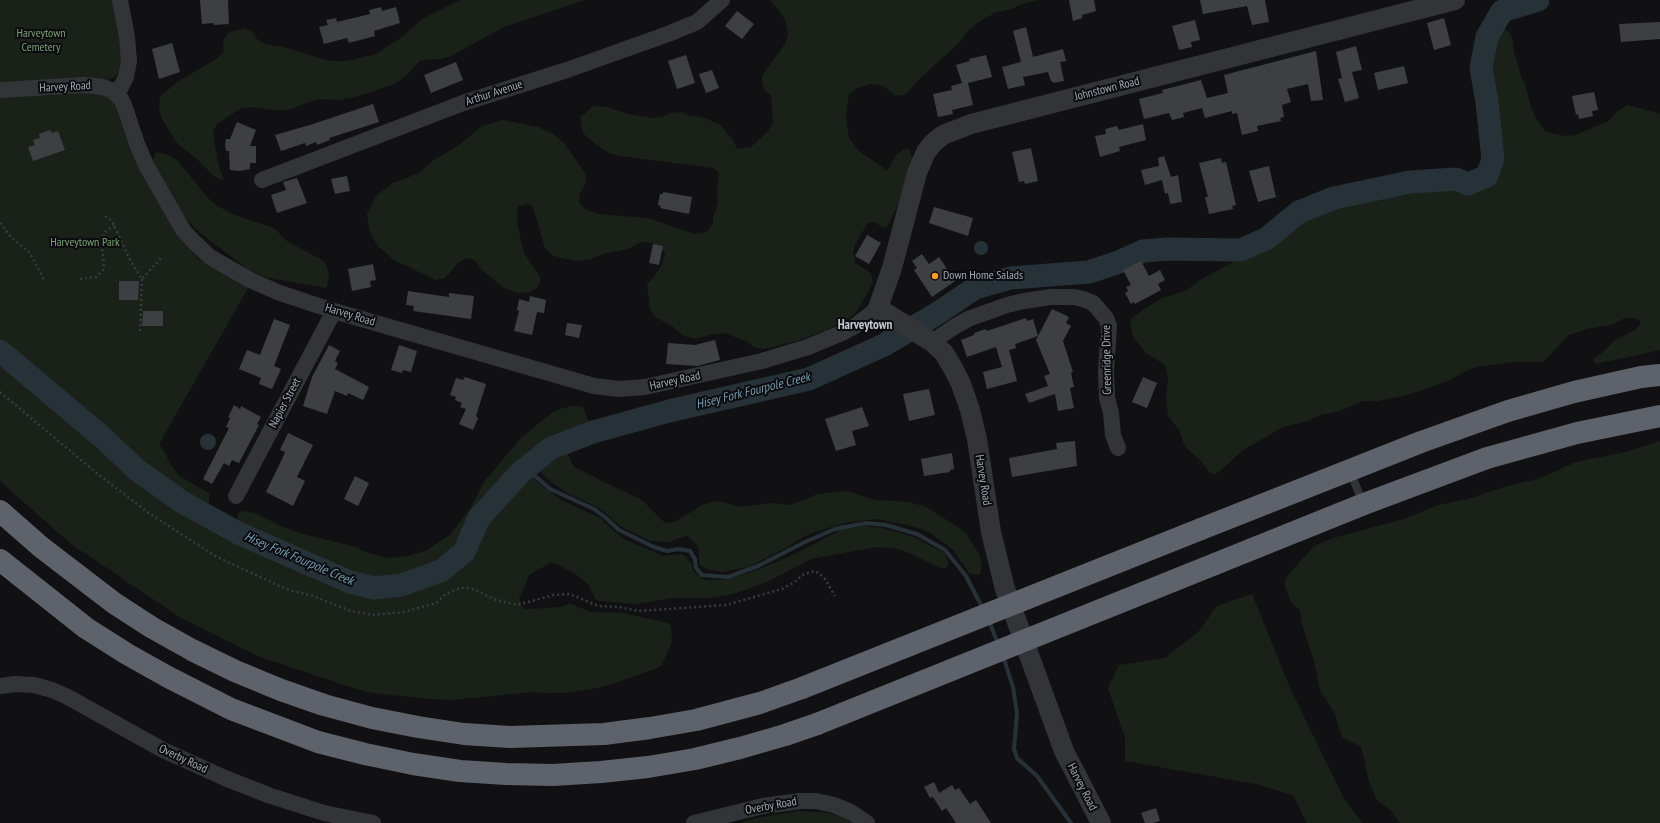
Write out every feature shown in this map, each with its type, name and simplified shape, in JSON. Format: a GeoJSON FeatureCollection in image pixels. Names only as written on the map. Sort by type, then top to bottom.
{"type":"FeatureCollection","features":[{"type":"Feature","properties":{"kind":"highway"},"geometry":{"type":"LineString","coordinates":[[0,511],[41,547],[114,603],[151,627],[235,671],[281,690],[324,705],[372,718],[464,734],[495,736],[555,736],[604,734],[696,720],[760,703],[802,688],[1420,442],[1508,411],[1574,392],[1641,377],[1660,375]]}},
{"type":"Feature","properties":{"kind":"highway"},"geometry":{"type":"LineString","coordinates":[[0,560],[92,632],[168,677],[232,709],[318,742],[413,764],[460,771],[553,775],[601,772],[648,767],[695,759],[747,746],[817,724],[1364,504],[1487,458],[1577,433],[1660,416]]}},
{"type":"Feature","properties":{"kind":"street"},"geometry":{"type":"LineString","coordinates":[[117,95],[126,77],[129,61],[127,37],[120,0]]}},
{"type":"Feature","properties":{"kind":"street","name":"Arthur Avenue"},"geometry":{"type":"LineString","coordinates":[[262,180],[463,103],[567,70],[668,34],[697,22],[722,0]]}},
{"type":"Feature","properties":{"kind":"street","name":"Johnstown Road"},"geometry":{"type":"LineString","coordinates":[[878,308],[892,268],[918,173],[926,152],[933,143],[954,129],[1455,0]]}},
{"type":"Feature","properties":{"kind":"street","name":"Harvey Road"},"geometry":{"type":"LineString","coordinates":[[0,90],[96,85],[109,89],[117,95],[124,105],[139,150],[147,167],[175,217],[192,240],[218,263],[250,280],[280,293],[334,311],[577,382],[619,389],[645,387],[749,364],[787,354],[844,332],[855,326],[878,308],[928,339],[944,353],[954,368],[961,384],[970,410],[977,439],[998,565],[1017,624],[1064,751],[1101,823]]}},
{"type":"Feature","properties":{"kind":"street","name":"Greenridge Drive"},"geometry":{"type":"LineString","coordinates":[[928,339],[968,319],[1007,305],[1024,301],[1063,296],[1083,299],[1093,303],[1106,318],[1108,326],[1106,372],[1107,398],[1111,413],[1113,435],[1118,448]]}},
{"type":"Feature","properties":{"kind":"street","name":"Napier Street"},"geometry":{"type":"LineString","coordinates":[[236,496],[334,311]]}},
{"type":"Feature","properties":{"kind":"street","name":"Overby Road"},"geometry":{"type":"LineString","coordinates":[[0,686],[15,684],[34,685],[52,690],[66,696],[163,750],[225,778],[268,795],[324,813],[373,823]]}},
{"type":"Feature","properties":{"kind":"street","name":"Overby Road"},"geometry":{"type":"LineString","coordinates":[[694,823],[763,806],[800,801],[816,801],[834,805],[851,812],[867,823]]}},
{"type":"Feature","properties":{"kind":"lane"},"geometry":{"type":"LineString","coordinates":[[1350,470],[1364,504]]}},
{"type":"Feature","properties":{"kind":"path"},"geometry":{"type":"LineString","coordinates":[[105,216],[112,221],[130,260],[142,279],[140,331]]}},
{"type":"Feature","properties":{"kind":"path"},"geometry":{"type":"LineString","coordinates":[[0,223],[11,237],[30,253],[44,280]]}},
{"type":"Feature","properties":{"kind":"path"},"geometry":{"type":"LineString","coordinates":[[80,279],[96,278],[103,270],[104,263],[101,242],[105,232],[114,225]]}},
{"type":"Feature","properties":{"kind":"path"},"geometry":{"type":"LineString","coordinates":[[142,279],[162,257]]}},
{"type":"Feature","properties":{"kind":"path"},"geometry":{"type":"LineString","coordinates":[[0,392],[99,475],[150,514],[217,557],[286,589],[313,596],[351,611],[372,615],[404,612],[436,603],[446,594],[460,588],[478,590],[493,599],[517,605],[554,595],[570,594],[598,606],[619,607],[639,611],[726,605],[782,589],[796,582],[802,575],[815,571],[825,579],[835,596]]}},
{"type":"Feature","properties":{"kind":"green space","name":"Harveytown Cemetery"},"geometry":{"type":"Polygon","coordinates":[[[0,0],[115,0],[123,49],[119,73],[113,78],[105,80],[0,84],[0,0]]]}},
{"type":"Feature","properties":{"kind":"green space"},"geometry":{"type":"Polygon","coordinates":[[[460,0],[585,0],[504,27],[451,56],[441,59],[421,60],[401,80],[389,86],[359,96],[340,100],[319,99],[281,111],[251,107],[241,108],[217,124],[213,132],[218,163],[224,181],[215,177],[176,142],[161,117],[159,107],[160,97],[176,83],[218,58],[224,51],[223,41],[228,33],[243,28],[252,32],[257,39],[265,44],[284,47],[329,61],[347,61],[376,54],[402,37],[424,18],[460,0]]]}},
{"type":"Feature","properties":{"kind":"green space"},"geometry":{"type":"Polygon","coordinates":[[[771,0],[1039,0],[1021,4],[1012,9],[996,12],[979,22],[967,31],[959,43],[918,80],[905,95],[895,95],[883,86],[871,84],[857,88],[849,94],[846,117],[849,138],[858,150],[886,171],[897,154],[905,149],[910,150],[912,159],[899,202],[888,226],[883,228],[875,222],[870,222],[855,245],[853,252],[855,263],[871,273],[873,283],[858,310],[843,322],[824,331],[796,341],[764,349],[754,347],[746,341],[724,333],[694,339],[684,336],[672,326],[655,317],[650,309],[647,284],[654,277],[662,264],[665,255],[664,251],[651,243],[641,242],[628,249],[606,253],[591,259],[576,261],[552,255],[545,248],[532,206],[528,204],[519,206],[517,209],[517,223],[524,253],[541,278],[538,287],[531,292],[517,293],[504,288],[480,268],[475,260],[466,258],[458,263],[445,278],[436,280],[394,260],[380,248],[374,240],[370,232],[367,214],[375,197],[391,184],[419,173],[434,160],[459,145],[482,126],[503,120],[538,127],[553,134],[564,143],[585,173],[586,183],[579,195],[579,202],[585,209],[598,214],[648,218],[694,234],[707,232],[713,224],[713,218],[718,203],[717,188],[719,175],[717,170],[713,168],[620,156],[609,153],[596,145],[584,134],[580,115],[582,116],[592,107],[597,106],[607,107],[627,114],[652,118],[681,112],[690,116],[701,117],[719,124],[733,140],[737,149],[751,147],[768,131],[773,122],[771,96],[764,89],[762,78],[785,44],[788,35],[785,20],[776,6],[773,5],[771,0]]]}},
{"type":"Feature","properties":{"kind":"green space"},"geometry":{"type":"Polygon","coordinates":[[[1501,30],[1509,32],[1512,37],[1514,52],[1526,87],[1531,108],[1536,119],[1546,132],[1565,136],[1575,135],[1609,121],[1619,110],[1628,105],[1660,114],[1660,350],[1596,364],[1593,360],[1615,340],[1635,330],[1641,323],[1638,319],[1625,318],[1611,325],[1587,329],[1569,335],[1543,362],[1513,362],[1476,367],[1450,380],[1417,392],[1378,401],[1362,401],[1339,411],[1320,415],[1307,421],[1281,428],[1243,450],[1219,472],[1215,474],[1210,473],[1201,461],[1185,447],[1179,430],[1168,416],[1166,399],[1168,379],[1165,365],[1145,352],[1133,337],[1130,322],[1131,318],[1162,298],[1185,291],[1202,279],[1237,260],[1258,254],[1289,228],[1333,203],[1394,191],[1448,184],[1468,189],[1481,188],[1490,183],[1501,167],[1503,157],[1489,95],[1485,61],[1496,33],[1501,30]]]}},
{"type":"Feature","properties":{"kind":"green space","name":"Harveytown Park"},"geometry":{"type":"Polygon","coordinates":[[[89,91],[108,97],[115,103],[121,115],[129,145],[175,232],[199,259],[248,288],[159,444],[167,456],[168,461],[179,476],[209,493],[209,502],[203,503],[155,474],[120,441],[18,359],[0,342],[0,96],[89,91]]]}},
{"type":"Feature","properties":{"kind":"green space"},"geometry":{"type":"Polygon","coordinates":[[[156,152],[166,154],[177,160],[208,198],[216,205],[234,215],[274,228],[288,242],[324,261],[328,270],[329,279],[326,288],[269,278],[251,272],[198,231],[184,217],[156,169],[153,160],[156,152]]]}},
{"type":"Feature","properties":{"kind":"green space"},"geometry":{"type":"Polygon","coordinates":[[[0,360],[56,408],[83,427],[95,441],[111,452],[117,459],[171,501],[207,523],[223,529],[239,539],[290,558],[346,587],[389,593],[403,591],[423,581],[450,571],[464,558],[478,538],[486,520],[496,506],[501,493],[520,480],[532,475],[537,482],[561,500],[600,518],[622,538],[663,556],[681,554],[685,556],[691,563],[694,572],[705,580],[730,579],[757,570],[795,554],[843,529],[864,526],[882,528],[914,537],[944,553],[949,563],[946,568],[941,568],[902,550],[876,547],[811,559],[767,582],[733,594],[710,598],[672,598],[637,604],[599,601],[595,599],[589,585],[577,575],[555,563],[550,563],[529,575],[524,589],[519,597],[522,606],[525,609],[558,607],[571,604],[591,612],[624,613],[668,623],[671,626],[672,641],[662,665],[658,668],[612,684],[564,693],[534,692],[451,700],[373,693],[356,689],[260,657],[181,618],[71,544],[0,481],[0,360]]]}},
{"type":"Feature","properties":{"kind":"green space"},"geometry":{"type":"Polygon","coordinates":[[[573,406],[583,407],[589,423],[577,429],[555,433],[529,450],[476,508],[468,526],[444,557],[433,566],[415,570],[402,577],[378,582],[359,580],[328,564],[268,538],[249,528],[238,519],[237,515],[240,511],[255,513],[283,527],[303,534],[353,546],[368,553],[389,558],[404,557],[425,551],[450,535],[469,510],[484,482],[521,438],[553,412],[573,406]]]}},
{"type":"Feature","properties":{"kind":"green space"},"geometry":{"type":"Polygon","coordinates":[[[1660,441],[1660,823],[1400,823],[1391,811],[1377,800],[1369,782],[1360,746],[1343,738],[1335,714],[1320,690],[1314,661],[1302,624],[1300,611],[1290,600],[1285,586],[1285,581],[1290,573],[1314,546],[1333,538],[1404,519],[1438,505],[1468,499],[1507,486],[1538,479],[1576,462],[1626,452],[1660,441]]]}},
{"type":"Feature","properties":{"kind":"green space"},"geometry":{"type":"Polygon","coordinates":[[[557,451],[567,453],[574,467],[642,500],[665,523],[675,522],[702,505],[717,501],[742,507],[771,503],[789,505],[817,494],[847,491],[876,500],[909,502],[926,507],[966,533],[980,556],[982,567],[979,575],[969,573],[953,550],[929,532],[911,526],[878,519],[849,522],[814,532],[748,567],[722,572],[708,570],[700,565],[697,546],[687,535],[669,542],[650,541],[620,526],[601,509],[565,492],[545,477],[539,470],[538,465],[552,453],[557,451]]]}},
{"type":"Feature","properties":{"kind":"green space"},"geometry":{"type":"Polygon","coordinates":[[[1252,594],[1290,688],[1345,801],[1363,823],[1307,823],[1293,795],[1256,784],[1125,761],[1125,738],[1108,688],[1119,665],[1165,658],[1199,631],[1217,606],[1252,594]]]}},
{"type":"Feature","properties":{"kind":"green space"},"geometry":{"type":"Polygon","coordinates":[[[800,811],[828,813],[846,818],[853,823],[741,823],[756,818],[800,811]]]}},
{"type":"Feature","properties":{"kind":"shaded area"},"geometry":{"type":"Polygon","coordinates":[[[978,241],[984,241],[988,245],[988,251],[984,255],[978,255],[974,251],[974,245],[978,241]]]}},
{"type":"Feature","properties":{"kind":"shaded area"},"geometry":{"type":"Polygon","coordinates":[[[208,434],[215,439],[216,442],[211,449],[208,450],[201,445],[200,442],[205,435],[208,434]]]}},
{"type":"Feature","properties":{"kind":"building"},"geometry":{"type":"Polygon","coordinates":[[[200,0],[228,0],[229,24],[202,24],[200,0]]]}},
{"type":"Feature","properties":{"kind":"building"},"geometry":{"type":"Polygon","coordinates":[[[1069,0],[1094,0],[1096,11],[1082,15],[1082,18],[1073,21],[1069,0]]]}},
{"type":"Feature","properties":{"kind":"building"},"geometry":{"type":"Polygon","coordinates":[[[1200,0],[1265,0],[1269,22],[1252,25],[1247,6],[1203,14],[1200,0]]]}},
{"type":"Feature","properties":{"kind":"building"},"geometry":{"type":"Polygon","coordinates":[[[381,7],[382,11],[396,7],[400,23],[374,31],[375,36],[349,43],[347,38],[324,44],[319,27],[328,25],[326,20],[336,18],[337,22],[370,14],[369,10],[381,7]]]}},
{"type":"Feature","properties":{"kind":"building"},"geometry":{"type":"Polygon","coordinates":[[[737,11],[754,24],[742,39],[725,26],[737,11]]]}},
{"type":"Feature","properties":{"kind":"building"},"geometry":{"type":"Polygon","coordinates":[[[1444,18],[1451,45],[1434,50],[1427,23],[1444,18]]]}},
{"type":"Feature","properties":{"kind":"building"},"geometry":{"type":"Polygon","coordinates":[[[1195,20],[1200,40],[1191,42],[1192,47],[1179,50],[1172,26],[1195,20]]]}},
{"type":"Feature","properties":{"kind":"building"},"geometry":{"type":"Polygon","coordinates":[[[1660,22],[1660,39],[1621,42],[1619,24],[1660,22]]]}},
{"type":"Feature","properties":{"kind":"building"},"geometry":{"type":"Polygon","coordinates":[[[1026,27],[1033,57],[1063,49],[1066,61],[1060,62],[1064,81],[1053,83],[1048,72],[1023,77],[1025,85],[1008,89],[1002,67],[1021,62],[1013,31],[1026,27]]]}},
{"type":"Feature","properties":{"kind":"building"},"geometry":{"type":"Polygon","coordinates":[[[172,43],[180,72],[159,79],[152,49],[172,43]]]}},
{"type":"Feature","properties":{"kind":"building"},"geometry":{"type":"Polygon","coordinates":[[[1356,46],[1362,70],[1352,72],[1359,98],[1345,102],[1338,79],[1342,78],[1336,52],[1356,46]]]}},
{"type":"Feature","properties":{"kind":"building"},"geometry":{"type":"Polygon","coordinates":[[[1316,51],[1323,100],[1311,101],[1308,84],[1287,89],[1291,102],[1282,105],[1284,117],[1280,118],[1281,121],[1257,126],[1258,131],[1242,135],[1237,113],[1232,114],[1232,111],[1205,118],[1202,108],[1183,113],[1184,117],[1172,120],[1169,113],[1144,119],[1139,99],[1163,93],[1162,90],[1201,80],[1207,98],[1228,93],[1224,75],[1316,51]]]}},
{"type":"Feature","properties":{"kind":"building"},"geometry":{"type":"Polygon","coordinates":[[[686,55],[695,83],[677,89],[668,61],[686,55]]]}},
{"type":"Feature","properties":{"kind":"building"},"geometry":{"type":"Polygon","coordinates":[[[986,55],[992,77],[968,83],[973,105],[952,110],[953,114],[938,117],[933,94],[952,90],[951,86],[962,83],[956,65],[970,61],[969,59],[986,55]]]}},
{"type":"Feature","properties":{"kind":"building"},"geometry":{"type":"Polygon","coordinates":[[[456,62],[463,80],[431,93],[424,75],[456,62]]]}},
{"type":"Feature","properties":{"kind":"building"},"geometry":{"type":"Polygon","coordinates":[[[1404,66],[1408,83],[1378,90],[1374,73],[1404,66]]]}},
{"type":"Feature","properties":{"kind":"building"},"geometry":{"type":"Polygon","coordinates":[[[712,70],[719,88],[706,93],[699,74],[712,70]]]}},
{"type":"Feature","properties":{"kind":"building"},"geometry":{"type":"Polygon","coordinates":[[[1594,92],[1598,110],[1592,111],[1593,116],[1579,119],[1578,114],[1576,115],[1572,96],[1594,92]]]}},
{"type":"Feature","properties":{"kind":"building"},"geometry":{"type":"Polygon","coordinates":[[[373,104],[379,122],[329,138],[330,140],[317,145],[316,142],[306,146],[305,143],[281,151],[275,135],[373,104]]]}},
{"type":"Feature","properties":{"kind":"building"},"geometry":{"type":"Polygon","coordinates":[[[237,122],[256,130],[250,146],[256,146],[256,163],[250,163],[250,169],[240,171],[230,170],[229,151],[226,151],[225,145],[226,139],[230,139],[237,122]]]}},
{"type":"Feature","properties":{"kind":"building"},"geometry":{"type":"Polygon","coordinates":[[[1143,124],[1146,140],[1119,147],[1120,151],[1100,157],[1095,136],[1106,134],[1105,129],[1117,126],[1119,130],[1143,124]]]}},
{"type":"Feature","properties":{"kind":"building"},"geometry":{"type":"Polygon","coordinates":[[[50,130],[52,133],[58,131],[65,150],[33,161],[28,147],[35,145],[33,140],[40,138],[39,134],[50,130]]]}},
{"type":"Feature","properties":{"kind":"building"},"geometry":{"type":"Polygon","coordinates":[[[1031,148],[1038,181],[1025,184],[1024,181],[1019,182],[1012,152],[1031,148]]]}},
{"type":"Feature","properties":{"kind":"building"},"geometry":{"type":"Polygon","coordinates":[[[1164,156],[1171,177],[1178,175],[1182,202],[1170,204],[1168,193],[1165,194],[1162,180],[1145,185],[1141,170],[1159,166],[1158,158],[1164,156]]]}},
{"type":"Feature","properties":{"kind":"building"},"geometry":{"type":"Polygon","coordinates":[[[1221,158],[1222,163],[1226,162],[1236,205],[1232,206],[1233,209],[1209,214],[1205,197],[1208,197],[1199,163],[1221,158]]]}},
{"type":"Feature","properties":{"kind":"building"},"geometry":{"type":"Polygon","coordinates":[[[1269,166],[1276,197],[1258,202],[1249,171],[1269,166]]]}},
{"type":"Feature","properties":{"kind":"building"},"geometry":{"type":"Polygon","coordinates":[[[347,176],[350,191],[335,194],[331,179],[347,176]]]}},
{"type":"Feature","properties":{"kind":"building"},"geometry":{"type":"Polygon","coordinates":[[[297,178],[307,203],[277,213],[271,195],[286,190],[283,182],[297,178]]]}},
{"type":"Feature","properties":{"kind":"building"},"geometry":{"type":"Polygon","coordinates":[[[663,192],[692,197],[689,214],[660,208],[661,206],[658,205],[660,194],[663,194],[663,192]]]}},
{"type":"Feature","properties":{"kind":"building"},"geometry":{"type":"Polygon","coordinates":[[[934,207],[973,218],[968,236],[929,223],[934,207]]]}},
{"type":"Feature","properties":{"kind":"building"},"geometry":{"type":"Polygon","coordinates":[[[867,235],[881,243],[869,264],[855,256],[867,235]]]}},
{"type":"Feature","properties":{"kind":"building"},"geometry":{"type":"Polygon","coordinates":[[[653,244],[663,246],[659,265],[649,263],[653,244]]]}},
{"type":"Feature","properties":{"kind":"building","name":"Down Home Salads"},"geometry":{"type":"Polygon","coordinates":[[[922,254],[929,264],[939,257],[955,281],[932,297],[914,270],[917,268],[912,261],[922,254]]]}},
{"type":"Feature","properties":{"kind":"building"},"geometry":{"type":"Polygon","coordinates":[[[1141,261],[1149,276],[1160,270],[1165,280],[1158,284],[1161,290],[1135,304],[1134,302],[1131,304],[1125,293],[1128,291],[1126,287],[1131,285],[1123,270],[1141,261]]]}},
{"type":"Feature","properties":{"kind":"building"},"geometry":{"type":"Polygon","coordinates":[[[373,264],[376,280],[370,281],[371,287],[352,291],[348,269],[373,264]]]}},
{"type":"Feature","properties":{"kind":"building"},"geometry":{"type":"Polygon","coordinates":[[[119,281],[139,281],[138,300],[119,300],[119,281]]]}},
{"type":"Feature","properties":{"kind":"building"},"geometry":{"type":"Polygon","coordinates":[[[408,291],[449,297],[449,293],[474,296],[471,319],[413,311],[414,306],[406,305],[408,291]]]}},
{"type":"Feature","properties":{"kind":"building"},"geometry":{"type":"Polygon","coordinates":[[[530,296],[546,300],[544,313],[537,312],[532,335],[514,331],[519,311],[517,310],[519,299],[529,302],[530,296]]]}},
{"type":"Feature","properties":{"kind":"building"},"geometry":{"type":"Polygon","coordinates":[[[1052,309],[1069,317],[1066,323],[1071,326],[1063,341],[1073,372],[1071,373],[1074,387],[1070,388],[1074,408],[1058,411],[1055,394],[1029,403],[1025,394],[1048,386],[1044,376],[1050,374],[1036,340],[1052,309]]]}},
{"type":"Feature","properties":{"kind":"building"},"geometry":{"type":"Polygon","coordinates":[[[143,311],[163,311],[163,326],[142,326],[143,311]]]}},
{"type":"Feature","properties":{"kind":"building"},"geometry":{"type":"Polygon","coordinates":[[[1026,318],[1027,321],[1033,319],[1038,336],[1015,344],[1016,348],[1009,350],[1017,381],[987,389],[983,372],[1002,367],[996,347],[967,357],[961,340],[974,335],[974,333],[986,329],[987,331],[1026,318]]]}},
{"type":"Feature","properties":{"kind":"building"},"geometry":{"type":"Polygon","coordinates":[[[274,319],[290,325],[274,366],[281,369],[272,389],[259,384],[261,378],[239,369],[247,350],[260,355],[274,319]]]}},
{"type":"Feature","properties":{"kind":"building"},"geometry":{"type":"Polygon","coordinates":[[[567,323],[582,325],[579,338],[565,335],[567,323]]]}},
{"type":"Feature","properties":{"kind":"building"},"geometry":{"type":"Polygon","coordinates":[[[715,340],[720,360],[697,366],[666,364],[668,343],[695,345],[715,340]]]}},
{"type":"Feature","properties":{"kind":"building"},"geometry":{"type":"Polygon","coordinates":[[[329,345],[340,351],[335,361],[338,363],[335,369],[369,387],[363,400],[348,393],[347,396],[335,391],[327,414],[303,406],[312,377],[329,345]]]}},
{"type":"Feature","properties":{"kind":"building"},"geometry":{"type":"Polygon","coordinates":[[[399,345],[417,351],[411,372],[403,370],[402,373],[391,370],[399,345]]]}},
{"type":"Feature","properties":{"kind":"building"},"geometry":{"type":"Polygon","coordinates":[[[465,377],[486,384],[476,416],[478,418],[473,430],[459,424],[466,409],[460,407],[462,403],[455,400],[456,397],[450,395],[456,378],[463,380],[465,377]]]}},
{"type":"Feature","properties":{"kind":"building"},"geometry":{"type":"Polygon","coordinates":[[[1143,377],[1157,383],[1147,408],[1132,402],[1143,377]]]}},
{"type":"Feature","properties":{"kind":"building"},"geometry":{"type":"Polygon","coordinates":[[[929,389],[935,415],[909,421],[903,394],[929,389]]]}},
{"type":"Feature","properties":{"kind":"building"},"geometry":{"type":"Polygon","coordinates":[[[234,405],[240,409],[241,406],[261,417],[257,424],[259,425],[239,463],[232,460],[229,466],[224,463],[212,484],[203,479],[229,428],[226,427],[230,418],[228,417],[234,405]]]}},
{"type":"Feature","properties":{"kind":"building"},"geometry":{"type":"Polygon","coordinates":[[[862,407],[869,426],[852,431],[856,445],[836,451],[825,419],[862,407]]]}},
{"type":"Feature","properties":{"kind":"building"},"geometry":{"type":"Polygon","coordinates":[[[288,433],[313,445],[297,477],[305,481],[293,506],[266,492],[285,452],[280,450],[288,433]]]}},
{"type":"Feature","properties":{"kind":"building"},"geometry":{"type":"Polygon","coordinates":[[[1075,441],[1077,466],[1012,477],[1009,458],[1057,449],[1056,443],[1075,441]]]}},
{"type":"Feature","properties":{"kind":"building"},"geometry":{"type":"Polygon","coordinates":[[[952,453],[954,469],[950,470],[950,472],[924,476],[921,459],[952,453]]]}},
{"type":"Feature","properties":{"kind":"building"},"geometry":{"type":"Polygon","coordinates":[[[355,476],[369,483],[358,506],[344,499],[355,476]]]}},
{"type":"Feature","properties":{"kind":"building"},"geometry":{"type":"Polygon","coordinates":[[[934,782],[939,793],[952,785],[955,790],[959,788],[970,804],[976,800],[991,823],[956,823],[946,808],[942,811],[933,797],[930,798],[924,787],[934,782]]]}},
{"type":"Feature","properties":{"kind":"building"},"geometry":{"type":"Polygon","coordinates":[[[1156,808],[1160,821],[1145,823],[1141,813],[1156,808]]]}},
{"type":"Feature","properties":{"kind":"waterway","name":"Hisey Fork Fourpole Creek"},"geometry":{"type":"LineString","coordinates":[[0,351],[102,437],[137,470],[182,502],[240,534],[350,582],[374,588],[401,585],[441,571],[464,552],[479,518],[521,472],[551,448],[593,432],[669,411],[809,379],[884,345],[938,313],[975,288],[1011,278],[1089,272],[1119,262],[1143,251],[1168,249],[1240,250],[1266,239],[1299,212],[1334,198],[1410,182],[1456,179],[1468,184],[1487,176],[1493,159],[1487,102],[1481,68],[1487,37],[1502,11],[1538,0]]}},
{"type":"Feature","properties":{"kind":"waterway"},"geometry":{"type":"LineString","coordinates":[[526,468],[550,489],[594,509],[619,530],[654,547],[667,551],[678,549],[690,551],[695,559],[696,568],[702,575],[728,577],[758,566],[805,542],[835,529],[866,523],[886,525],[917,534],[945,550],[966,576],[983,609]]}},
{"type":"Feature","properties":{"kind":"waterway"},"geometry":{"type":"LineString","coordinates":[[989,621],[998,644]]}},
{"type":"Feature","properties":{"kind":"waterway"},"geometry":{"type":"LineString","coordinates":[[1003,656],[1013,687],[1017,713],[1014,749],[1017,758],[1037,776],[1071,823]]}},
{"type":"Feature","properties":{"kind":"place","name":"Down Home Salads"},"geometry":{"type":"Point","coordinates":[935,276]}},
{"type":"Feature","properties":{"kind":"district","name":"Harveytown"},"geometry":{"type":"Point","coordinates":[865,325]}}]}
